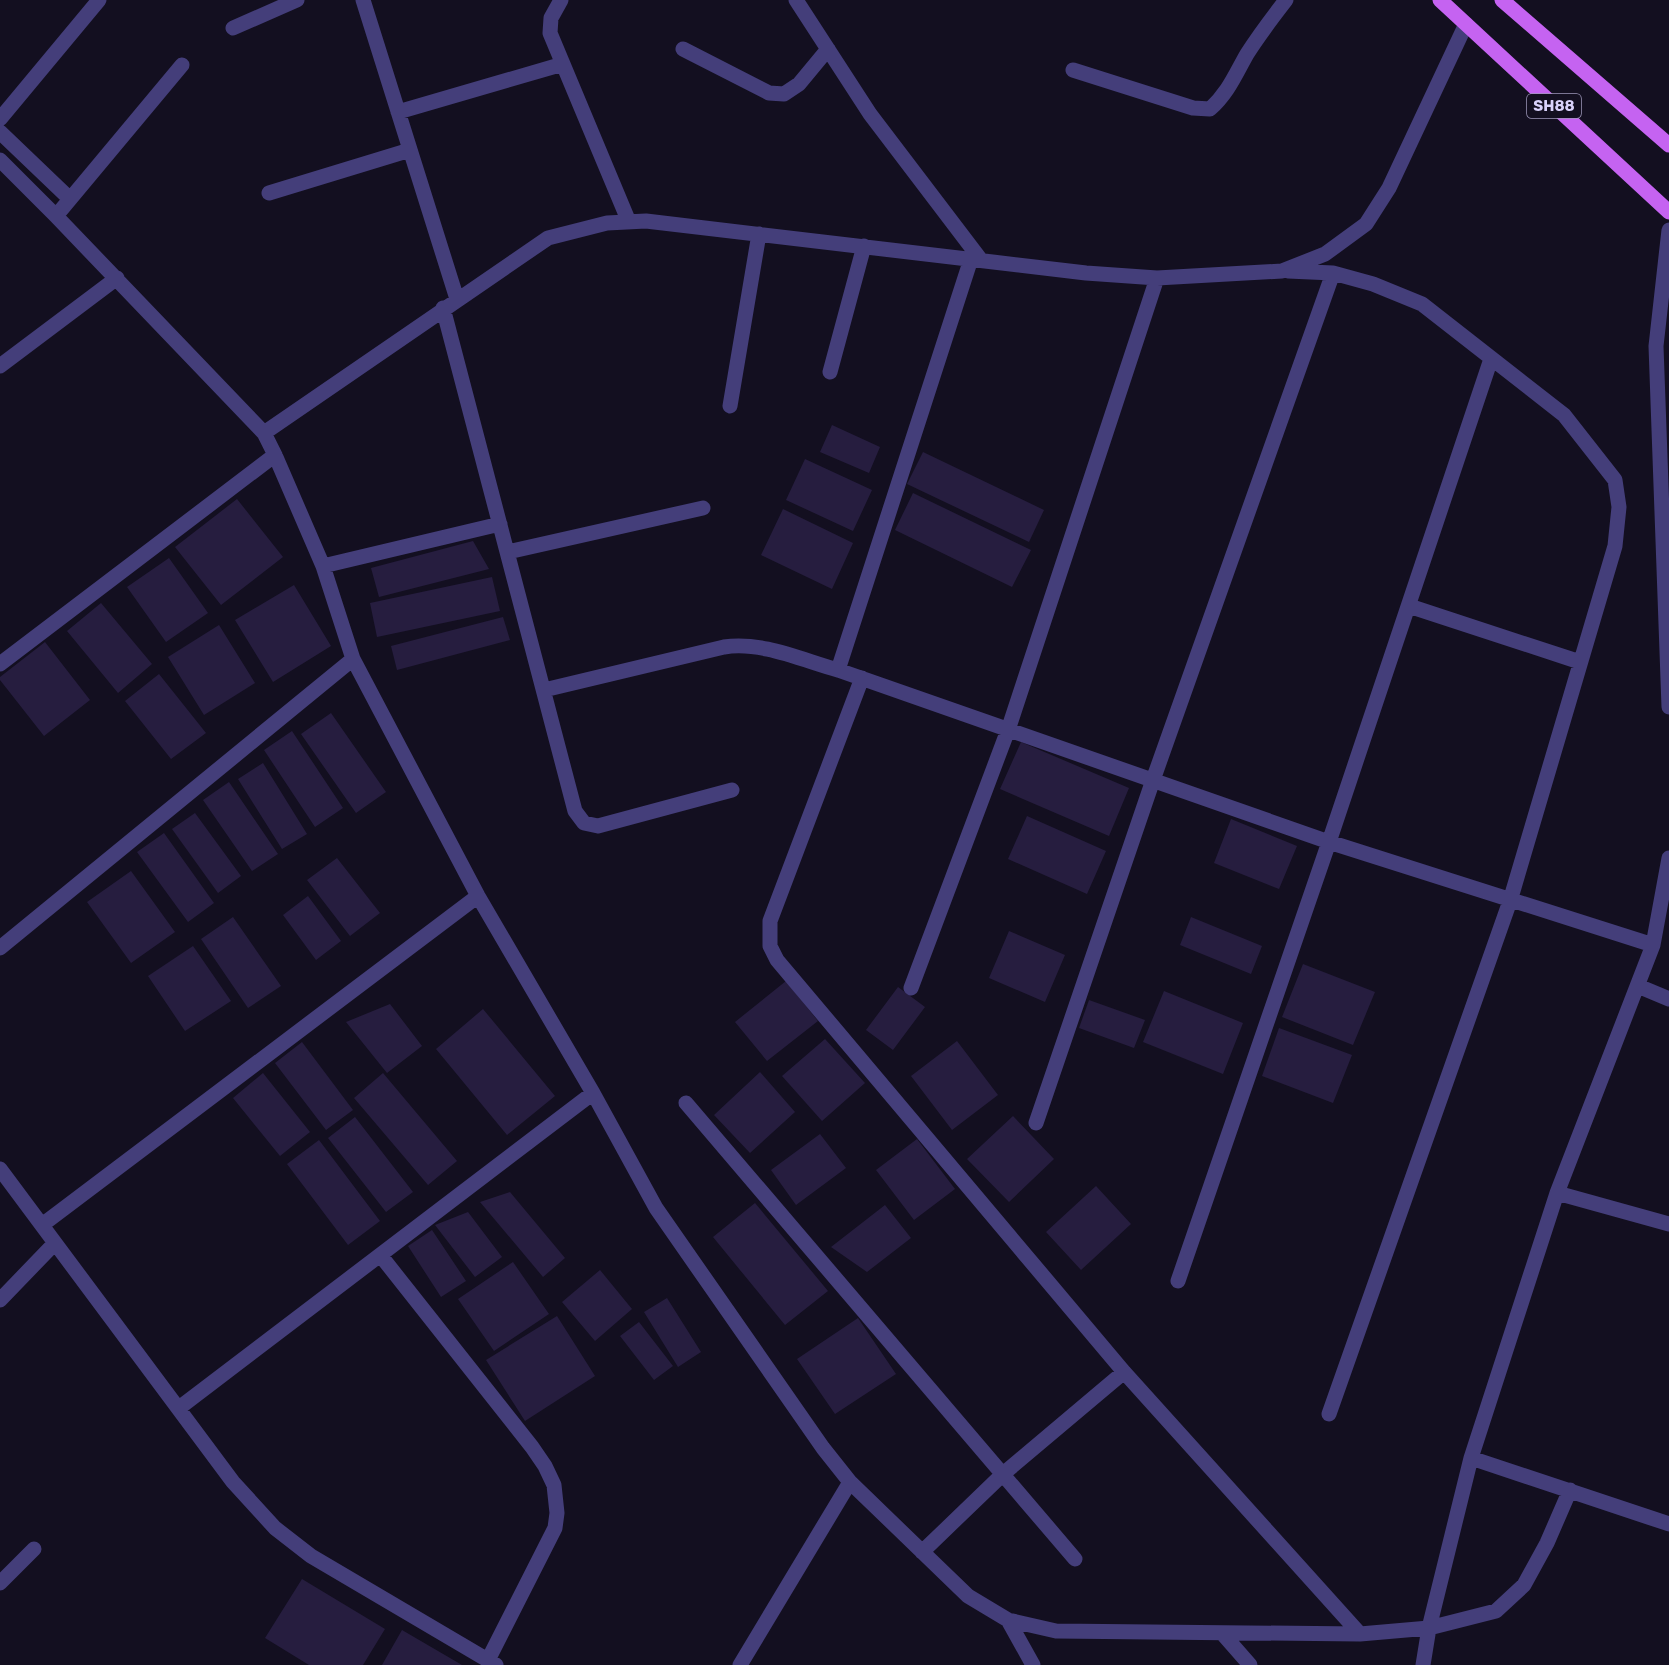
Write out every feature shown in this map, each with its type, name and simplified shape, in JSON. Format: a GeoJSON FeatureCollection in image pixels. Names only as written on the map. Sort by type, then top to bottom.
{"type":"FeatureCollection","features":[{"type":"Feature","properties":{"kind":"main road","name":"SH88"},"geometry":{"type":"LineString","coordinates":[[1440,0],[1669,212]]}},
{"type":"Feature","properties":{"kind":"main road","name":"SH88"},"geometry":{"type":"LineString","coordinates":[[1502,0],[1669,145]]}},
{"type":"Feature","properties":{"kind":"street"},"geometry":{"type":"LineString","coordinates":[[0,118],[99,0]]}},
{"type":"Feature","properties":{"kind":"street"},"geometry":{"type":"LineString","coordinates":[[233,28],[297,0]]}},
{"type":"Feature","properties":{"kind":"street"},"geometry":{"type":"LineString","coordinates":[[363,0],[457,299]]}},
{"type":"Feature","properties":{"kind":"street"},"geometry":{"type":"LineString","coordinates":[[561,0],[551,18],[550,33],[629,222]]}},
{"type":"Feature","properties":{"kind":"street"},"geometry":{"type":"LineString","coordinates":[[796,0],[870,114],[976,260]]}},
{"type":"Feature","properties":{"kind":"street"},"geometry":{"type":"LineString","coordinates":[[1073,70],[1193,108],[1210,109],[1223,97],[1247,54],[1286,0]]}},
{"type":"Feature","properties":{"kind":"street"},"geometry":{"type":"LineString","coordinates":[[1282,271],[1325,254],[1366,224],[1389,188],[1466,24]]}},
{"type":"Feature","properties":{"kind":"street"},"geometry":{"type":"LineString","coordinates":[[683,49],[769,93],[784,94],[799,84],[828,50]]}},
{"type":"Feature","properties":{"kind":"street"},"geometry":{"type":"LineString","coordinates":[[398,112],[563,64]]}},
{"type":"Feature","properties":{"kind":"street"},"geometry":{"type":"LineString","coordinates":[[56,216],[182,65]]}},
{"type":"Feature","properties":{"kind":"street"},"geometry":{"type":"LineString","coordinates":[[0,132],[70,199]]}},
{"type":"Feature","properties":{"kind":"street"},"geometry":{"type":"LineString","coordinates":[[269,193],[410,150]]}},
{"type":"Feature","properties":{"kind":"street"},"geometry":{"type":"LineString","coordinates":[[0,160],[117,278],[264,433],[323,566],[353,659],[478,896],[593,1093],[656,1208],[822,1448],[850,1482],[968,1596],[1008,1620],[1056,1631],[1360,1634],[1429,1628],[1496,1611],[1524,1585],[1547,1543],[1570,1491]]}},
{"type":"Feature","properties":{"kind":"street"},"geometry":{"type":"LineString","coordinates":[[264,433],[548,238],[607,223],[646,221],[1086,273],[1157,278],[1282,271],[1333,273],[1373,284],[1422,304],[1563,415],[1615,480],[1619,507],[1615,546],[1510,901],[1329,1414]]}},
{"type":"Feature","properties":{"kind":"street"},"geometry":{"type":"LineString","coordinates":[[1669,230],[1656,346],[1669,707]]}},
{"type":"Feature","properties":{"kind":"street"},"geometry":{"type":"LineString","coordinates":[[730,406],[759,234]]}},
{"type":"Feature","properties":{"kind":"street"},"geometry":{"type":"LineString","coordinates":[[830,372],[864,246]]}},
{"type":"Feature","properties":{"kind":"street"},"geometry":{"type":"LineString","coordinates":[[838,670],[976,260]]}},
{"type":"Feature","properties":{"kind":"street"},"geometry":{"type":"LineString","coordinates":[[1036,1123],[1152,780],[1333,273]]}},
{"type":"Feature","properties":{"kind":"street"},"geometry":{"type":"LineString","coordinates":[[0,366],[117,278]]}},
{"type":"Feature","properties":{"kind":"street"},"geometry":{"type":"LineString","coordinates":[[911,988],[1008,730],[1157,278]]}},
{"type":"Feature","properties":{"kind":"street"},"geometry":{"type":"LineString","coordinates":[[443,308],[575,812],[584,823],[598,826],[732,790]]}},
{"type":"Feature","properties":{"kind":"street"},"geometry":{"type":"LineString","coordinates":[[1178,1281],[1329,842],[1491,358]]}},
{"type":"Feature","properties":{"kind":"street"},"geometry":{"type":"LineString","coordinates":[[0,664],[275,454]]}},
{"type":"Feature","properties":{"kind":"street"},"geometry":{"type":"LineString","coordinates":[[508,552],[703,508]]}},
{"type":"Feature","properties":{"kind":"street"},"geometry":{"type":"LineString","coordinates":[[323,566],[500,524]]}},
{"type":"Feature","properties":{"kind":"street"},"geometry":{"type":"LineString","coordinates":[[1409,606],[1580,662]]}},
{"type":"Feature","properties":{"kind":"street"},"geometry":{"type":"LineString","coordinates":[[544,690],[741,644],[758,647],[862,678],[1329,842],[1653,945]]}},
{"type":"Feature","properties":{"kind":"street"},"geometry":{"type":"LineString","coordinates":[[0,948],[353,659]]}},
{"type":"Feature","properties":{"kind":"street"},"geometry":{"type":"LineString","coordinates":[[862,678],[770,921],[770,946],[777,960],[1124,1372],[1360,1634]]}},
{"type":"Feature","properties":{"kind":"street"},"geometry":{"type":"LineString","coordinates":[[1423,1665],[1429,1628],[1471,1458],[1557,1193],[1653,945],[1669,869],[1669,858]]}},
{"type":"Feature","properties":{"kind":"street"},"geometry":{"type":"LineString","coordinates":[[42,1225],[478,896]]}},
{"type":"Feature","properties":{"kind":"street"},"geometry":{"type":"LineString","coordinates":[[1638,986],[1669,999]]}},
{"type":"Feature","properties":{"kind":"street"},"geometry":{"type":"LineString","coordinates":[[179,1408],[593,1093]]}},
{"type":"Feature","properties":{"kind":"street"},"geometry":{"type":"LineString","coordinates":[[686,1103],[1075,1559]]}},
{"type":"Feature","properties":{"kind":"street"},"geometry":{"type":"LineString","coordinates":[[0,1169],[233,1482],[275,1528],[311,1556],[492,1663],[555,1528],[557,1513],[554,1485],[532,1447],[381,1256]]}},
{"type":"Feature","properties":{"kind":"street"},"geometry":{"type":"LineString","coordinates":[[1557,1193],[1669,1224]]}},
{"type":"Feature","properties":{"kind":"street"},"geometry":{"type":"LineString","coordinates":[[0,1300],[55,1243]]}},
{"type":"Feature","properties":{"kind":"street"},"geometry":{"type":"LineString","coordinates":[[922,1552],[1003,1474],[1124,1372]]}},
{"type":"Feature","properties":{"kind":"street"},"geometry":{"type":"LineString","coordinates":[[1471,1458],[1669,1524]]}},
{"type":"Feature","properties":{"kind":"street"},"geometry":{"type":"LineString","coordinates":[[740,1665],[850,1482]]}},
{"type":"Feature","properties":{"kind":"street"},"geometry":{"type":"LineString","coordinates":[[0,1583],[34,1549]]}},
{"type":"Feature","properties":{"kind":"street"},"geometry":{"type":"LineString","coordinates":[[1008,1620],[1033,1665]]}},
{"type":"Feature","properties":{"kind":"street"},"geometry":{"type":"LineString","coordinates":[[1222,1633],[1250,1665]]}},
{"type":"Feature","properties":{"kind":"building"},"geometry":{"type":"Polygon","coordinates":[[[832,425],[880,447],[869,473],[820,452],[832,425]]]}},
{"type":"Feature","properties":{"kind":"building"},"geometry":{"type":"Polygon","coordinates":[[[923,452],[1044,510],[1029,542],[907,484],[923,452]]]}},
{"type":"Feature","properties":{"kind":"building"},"geometry":{"type":"Polygon","coordinates":[[[805,459],[872,490],[853,531],[786,500],[805,459]]]}},
{"type":"Feature","properties":{"kind":"building"},"geometry":{"type":"Polygon","coordinates":[[[913,493],[1031,550],[1012,587],[895,530],[913,493]]]}},
{"type":"Feature","properties":{"kind":"building"},"geometry":{"type":"Polygon","coordinates":[[[237,499],[283,557],[221,605],[175,547],[237,499]]]}},
{"type":"Feature","properties":{"kind":"building"},"geometry":{"type":"Polygon","coordinates":[[[783,509],[853,543],[832,589],[761,555],[783,509]]]}},
{"type":"Feature","properties":{"kind":"building"},"geometry":{"type":"Polygon","coordinates":[[[473,541],[489,569],[379,597],[371,568],[473,541]]]}},
{"type":"Feature","properties":{"kind":"building"},"geometry":{"type":"Polygon","coordinates":[[[169,558],[208,613],[166,642],[127,587],[169,558]]]}},
{"type":"Feature","properties":{"kind":"building"},"geometry":{"type":"Polygon","coordinates":[[[492,577],[500,611],[377,637],[370,603],[492,577]]]}},
{"type":"Feature","properties":{"kind":"building"},"geometry":{"type":"Polygon","coordinates":[[[294,585],[331,646],[273,682],[235,620],[294,585]]]}},
{"type":"Feature","properties":{"kind":"building"},"geometry":{"type":"Polygon","coordinates":[[[101,603],[152,664],[118,693],[67,631],[101,603]]]}},
{"type":"Feature","properties":{"kind":"building"},"geometry":{"type":"Polygon","coordinates":[[[503,617],[510,640],[397,670],[391,646],[503,617]]]}},
{"type":"Feature","properties":{"kind":"building"},"geometry":{"type":"Polygon","coordinates":[[[219,625],[255,683],[204,715],[168,657],[219,625]]]}},
{"type":"Feature","properties":{"kind":"building"},"geometry":{"type":"Polygon","coordinates":[[[45,642],[90,700],[44,736],[0,677],[45,642]]]}},
{"type":"Feature","properties":{"kind":"building"},"geometry":{"type":"Polygon","coordinates":[[[159,674],[206,733],[171,759],[125,701],[159,674]]]}},
{"type":"Feature","properties":{"kind":"building"},"geometry":{"type":"Polygon","coordinates":[[[331,713],[386,792],[356,813],[301,734],[331,713]]]}},
{"type":"Feature","properties":{"kind":"building"},"geometry":{"type":"Polygon","coordinates":[[[292,731],[343,808],[315,827],[264,750],[292,731]]]}},
{"type":"Feature","properties":{"kind":"building"},"geometry":{"type":"Polygon","coordinates":[[[1021,742],[1129,788],[1109,836],[1000,789],[1021,742]]]}},
{"type":"Feature","properties":{"kind":"building"},"geometry":{"type":"Polygon","coordinates":[[[263,763],[307,834],[282,849],[238,779],[263,763]]]}},
{"type":"Feature","properties":{"kind":"building"},"geometry":{"type":"Polygon","coordinates":[[[229,782],[278,854],[252,871],[203,800],[229,782]]]}},
{"type":"Feature","properties":{"kind":"building"},"geometry":{"type":"Polygon","coordinates":[[[195,813],[241,876],[218,893],[172,829],[195,813]]]}},
{"type":"Feature","properties":{"kind":"building"},"geometry":{"type":"Polygon","coordinates":[[[1027,816],[1106,851],[1087,894],[1008,859],[1027,816]]]}},
{"type":"Feature","properties":{"kind":"building"},"geometry":{"type":"Polygon","coordinates":[[[1231,819],[1297,846],[1279,889],[1214,863],[1231,819]]]}},
{"type":"Feature","properties":{"kind":"building"},"geometry":{"type":"Polygon","coordinates":[[[164,833],[214,903],[188,922],[137,852],[164,833]]]}},
{"type":"Feature","properties":{"kind":"building"},"geometry":{"type":"Polygon","coordinates":[[[337,858],[380,913],[350,936],[307,880],[337,858]]]}},
{"type":"Feature","properties":{"kind":"building"},"geometry":{"type":"Polygon","coordinates":[[[131,871],[175,932],[131,963],[87,902],[131,871]]]}},
{"type":"Feature","properties":{"kind":"building"},"geometry":{"type":"Polygon","coordinates":[[[308,896],[341,941],[316,960],[283,915],[308,896]]]}},
{"type":"Feature","properties":{"kind":"building"},"geometry":{"type":"Polygon","coordinates":[[[233,917],[281,986],[248,1008],[201,939],[233,917]]]}},
{"type":"Feature","properties":{"kind":"building"},"geometry":{"type":"Polygon","coordinates":[[[1191,917],[1262,946],[1251,974],[1180,945],[1191,917]]]}},
{"type":"Feature","properties":{"kind":"building"},"geometry":{"type":"Polygon","coordinates":[[[1009,931],[1065,955],[1045,1002],[989,978],[1009,931]]]}},
{"type":"Feature","properties":{"kind":"building"},"geometry":{"type":"Polygon","coordinates":[[[193,946],[231,1001],[185,1031],[148,976],[193,946]]]}},
{"type":"Feature","properties":{"kind":"building"},"geometry":{"type":"Polygon","coordinates":[[[1303,964],[1375,992],[1353,1045],[1282,1017],[1303,964]]]}},
{"type":"Feature","properties":{"kind":"building"},"geometry":{"type":"Polygon","coordinates":[[[786,981],[818,1021],[767,1061],[735,1022],[786,981]]]}},
{"type":"Feature","properties":{"kind":"building"},"geometry":{"type":"Polygon","coordinates":[[[898,987],[925,1007],[893,1050],[866,1030],[898,987]]]}},
{"type":"Feature","properties":{"kind":"building"},"geometry":{"type":"Polygon","coordinates":[[[1164,991],[1243,1023],[1223,1074],[1143,1042],[1164,991]]]}},
{"type":"Feature","properties":{"kind":"building"},"geometry":{"type":"Polygon","coordinates":[[[1089,1000],[1145,1020],[1134,1048],[1079,1028],[1089,1000]]]}},
{"type":"Feature","properties":{"kind":"building"},"geometry":{"type":"Polygon","coordinates":[[[390,1004],[422,1046],[387,1073],[346,1022],[390,1004]]]}},
{"type":"Feature","properties":{"kind":"building"},"geometry":{"type":"Polygon","coordinates":[[[483,1009],[555,1096],[507,1135],[436,1049],[483,1009]]]}},
{"type":"Feature","properties":{"kind":"building"},"geometry":{"type":"Polygon","coordinates":[[[1279,1028],[1352,1055],[1333,1103],[1262,1076],[1279,1028]]]}},
{"type":"Feature","properties":{"kind":"building"},"geometry":{"type":"Polygon","coordinates":[[[825,1039],[865,1083],[822,1121],[782,1076],[825,1039]]]}},
{"type":"Feature","properties":{"kind":"building"},"geometry":{"type":"Polygon","coordinates":[[[957,1041],[998,1095],[952,1130],[911,1076],[957,1041]]]}},
{"type":"Feature","properties":{"kind":"building"},"geometry":{"type":"Polygon","coordinates":[[[302,1042],[353,1110],[326,1130],[275,1063],[302,1042]]]}},
{"type":"Feature","properties":{"kind":"building"},"geometry":{"type":"Polygon","coordinates":[[[760,1072],[795,1112],[750,1153],[714,1115],[760,1072]]]}},
{"type":"Feature","properties":{"kind":"building"},"geometry":{"type":"Polygon","coordinates":[[[263,1073],[310,1132],[280,1156],[233,1098],[263,1073]]]}},
{"type":"Feature","properties":{"kind":"building"},"geometry":{"type":"Polygon","coordinates":[[[383,1073],[457,1161],[428,1185],[354,1098],[383,1073]]]}},
{"type":"Feature","properties":{"kind":"building"},"geometry":{"type":"Polygon","coordinates":[[[1013,1116],[1054,1159],[1009,1202],[967,1159],[1013,1116]]]}},
{"type":"Feature","properties":{"kind":"building"},"geometry":{"type":"Polygon","coordinates":[[[355,1117],[413,1192],[386,1212],[328,1138],[355,1117]]]}},
{"type":"Feature","properties":{"kind":"building"},"geometry":{"type":"Polygon","coordinates":[[[820,1134],[846,1168],[796,1205],[771,1170],[820,1134]]]}},
{"type":"Feature","properties":{"kind":"building"},"geometry":{"type":"Polygon","coordinates":[[[917,1139],[955,1189],[914,1220],[876,1170],[917,1139]]]}},
{"type":"Feature","properties":{"kind":"building"},"geometry":{"type":"Polygon","coordinates":[[[319,1140],[380,1221],[348,1245],[287,1164],[319,1140]]]}},
{"type":"Feature","properties":{"kind":"building"},"geometry":{"type":"Polygon","coordinates":[[[1096,1186],[1131,1224],[1081,1270],[1046,1232],[1096,1186]]]}},
{"type":"Feature","properties":{"kind":"building"},"geometry":{"type":"Polygon","coordinates":[[[510,1192],[565,1258],[543,1277],[480,1202],[510,1192]]]}},
{"type":"Feature","properties":{"kind":"building"},"geometry":{"type":"Polygon","coordinates":[[[755,1203],[828,1291],[785,1325],[713,1237],[755,1203]]]}},
{"type":"Feature","properties":{"kind":"building"},"geometry":{"type":"Polygon","coordinates":[[[885,1205],[911,1238],[867,1272],[831,1247],[885,1205]]]}},
{"type":"Feature","properties":{"kind":"building"},"geometry":{"type":"Polygon","coordinates":[[[468,1212],[502,1257],[475,1277],[435,1225],[468,1212]]]}},
{"type":"Feature","properties":{"kind":"building"},"geometry":{"type":"Polygon","coordinates":[[[432,1230],[466,1281],[441,1297],[408,1246],[432,1230]]]}},
{"type":"Feature","properties":{"kind":"building"},"geometry":{"type":"Polygon","coordinates":[[[513,1262],[549,1314],[494,1351],[458,1299],[513,1262]]]}},
{"type":"Feature","properties":{"kind":"building"},"geometry":{"type":"Polygon","coordinates":[[[600,1270],[632,1309],[595,1341],[562,1302],[600,1270]]]}},
{"type":"Feature","properties":{"kind":"building"},"geometry":{"type":"Polygon","coordinates":[[[667,1298],[701,1352],[678,1367],[644,1312],[667,1298]]]}},
{"type":"Feature","properties":{"kind":"building"},"geometry":{"type":"Polygon","coordinates":[[[557,1316],[595,1376],[525,1421],[486,1360],[557,1316]]]}},
{"type":"Feature","properties":{"kind":"building"},"geometry":{"type":"Polygon","coordinates":[[[858,1318],[896,1374],[835,1414],[797,1359],[858,1318]]]}},
{"type":"Feature","properties":{"kind":"building"},"geometry":{"type":"Polygon","coordinates":[[[639,1322],[673,1366],[654,1380],[620,1336],[639,1322]]]}},
{"type":"Feature","properties":{"kind":"building"},"geometry":{"type":"Polygon","coordinates":[[[302,1579],[385,1629],[363,1665],[309,1665],[265,1638],[302,1579]]]}},
{"type":"Feature","properties":{"kind":"building"},"geometry":{"type":"Polygon","coordinates":[[[402,1630],[462,1665],[382,1665],[402,1630]]]}}]}
